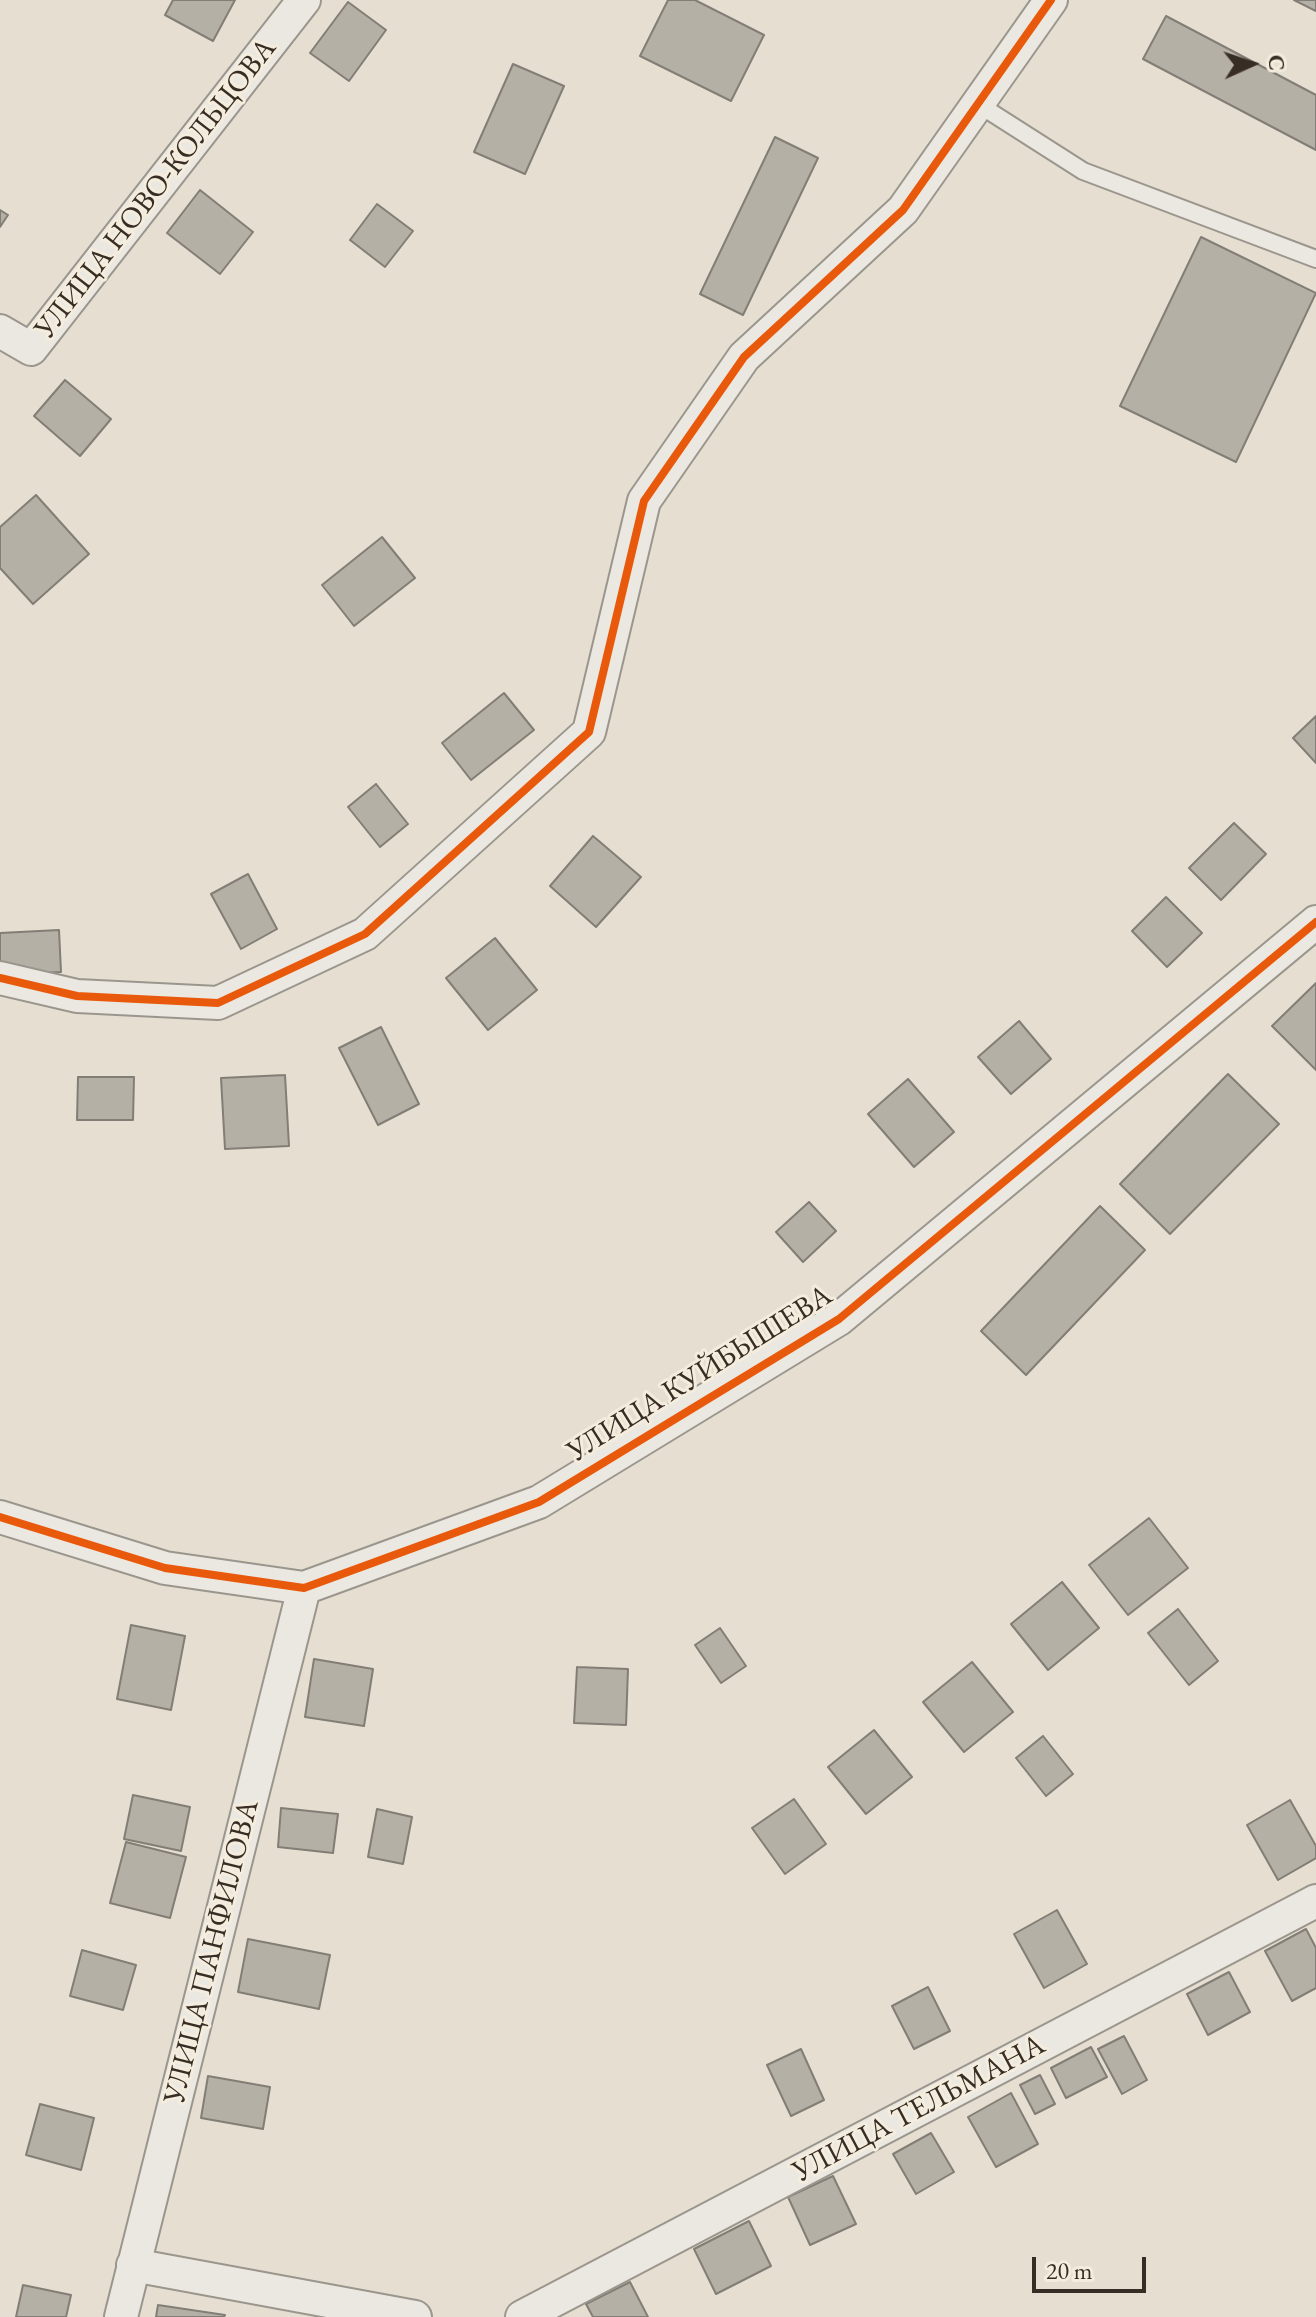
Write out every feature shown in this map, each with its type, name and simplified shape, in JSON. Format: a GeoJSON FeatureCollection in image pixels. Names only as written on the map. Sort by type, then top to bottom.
{"type":"FeatureCollection","features":[{"type":"Feature","properties":{"kind":"street","name":"УЛИЦА НОВО-КОЛЬЦОВА"},"geometry":{"type":"LineString","coordinates":[[0,331],[31,349],[304,0]]}},
{"type":"Feature","properties":{"kind":"street"},"geometry":{"type":"LineString","coordinates":[[0,978],[77,996],[218,1003],[365,934],[589,732],[644,501],[744,357],[903,210],[1051,0]]}},
{"type":"Feature","properties":{"kind":"street","name":"УЛИЦА КУЙБЫШЕВА"},"geometry":{"type":"LineString","coordinates":[[0,1517],[165,1568],[304,1588],[539,1502],[839,1319],[1316,922]]}},
{"type":"Feature","properties":{"kind":"street","name":"УЛИЦА ПАНФИЛОВА"},"geometry":{"type":"LineString","coordinates":[[121,2317],[304,1588]]}},
{"type":"Feature","properties":{"kind":"street","name":"УЛИЦА ТЕЛЬМАНА"},"geometry":{"type":"LineString","coordinates":[[522,2317],[1316,1901]]}},
{"type":"Feature","properties":{"kind":"street"},"geometry":{"type":"LineString","coordinates":[[133,2265],[415,2317]]}},
{"type":"Feature","properties":{"kind":"lane"},"geometry":{"type":"LineString","coordinates":[[978,104],[1083,171],[1316,259]]}},
{"type":"Feature","properties":{"kind":"building"},"geometry":{"type":"Polygon","coordinates":[[[173,0],[235,0],[213,41],[165,15],[173,0]]]}},
{"type":"Feature","properties":{"kind":"building"},"geometry":{"type":"Polygon","coordinates":[[[668,0],[695,0],[764,35],[731,101],[640,56],[668,0]]]}},
{"type":"Feature","properties":{"kind":"building"},"geometry":{"type":"Polygon","coordinates":[[[1294,0],[1316,0],[1316,11],[1294,0]]]}},
{"type":"Feature","properties":{"kind":"building"},"geometry":{"type":"Polygon","coordinates":[[[348,2],[386,30],[349,81],[310,53],[348,2]]]}},
{"type":"Feature","properties":{"kind":"building"},"geometry":{"type":"Polygon","coordinates":[[[1166,16],[1316,95],[1316,150],[1143,59],[1166,16]]]}},
{"type":"Feature","properties":{"kind":"building"},"geometry":{"type":"Polygon","coordinates":[[[513,64],[564,86],[525,174],[474,152],[513,64]]]}},
{"type":"Feature","properties":{"kind":"building"},"geometry":{"type":"Polygon","coordinates":[[[775,137],[818,158],[743,315],[700,294],[775,137]]]}},
{"type":"Feature","properties":{"kind":"building"},"geometry":{"type":"Polygon","coordinates":[[[200,190],[253,232],[220,274],[167,233],[200,190]]]}},
{"type":"Feature","properties":{"kind":"building"},"geometry":{"type":"Polygon","coordinates":[[[377,204],[413,231],[385,267],[350,240],[377,204]]]}},
{"type":"Feature","properties":{"kind":"building"},"geometry":{"type":"Polygon","coordinates":[[[0,210],[8,215],[0,227],[0,210]]]}},
{"type":"Feature","properties":{"kind":"building"},"geometry":{"type":"Polygon","coordinates":[[[1201,237],[1316,293],[1236,462],[1120,406],[1201,237]]]}},
{"type":"Feature","properties":{"kind":"building"},"geometry":{"type":"Polygon","coordinates":[[[65,380],[111,419],[80,456],[34,416],[65,380]]]}},
{"type":"Feature","properties":{"kind":"building"},"geometry":{"type":"Polygon","coordinates":[[[36,495],[89,554],[33,604],[0,568],[0,527],[36,495]]]}},
{"type":"Feature","properties":{"kind":"building"},"geometry":{"type":"Polygon","coordinates":[[[382,537],[415,578],[354,626],[322,585],[382,537]]]}},
{"type":"Feature","properties":{"kind":"building"},"geometry":{"type":"Polygon","coordinates":[[[504,693],[534,730],[471,780],[442,743],[504,693]]]}},
{"type":"Feature","properties":{"kind":"building"},"geometry":{"type":"Polygon","coordinates":[[[1316,716],[1316,763],[1293,738],[1316,716]]]}},
{"type":"Feature","properties":{"kind":"building"},"geometry":{"type":"Polygon","coordinates":[[[376,784],[408,824],[380,847],[348,807],[376,784]]]}},
{"type":"Feature","properties":{"kind":"building"},"geometry":{"type":"Polygon","coordinates":[[[1234,823],[1266,854],[1221,900],[1189,868],[1234,823]]]}},
{"type":"Feature","properties":{"kind":"building"},"geometry":{"type":"Polygon","coordinates":[[[593,836],[641,877],[596,927],[550,886],[593,836]]]}},
{"type":"Feature","properties":{"kind":"building"},"geometry":{"type":"Polygon","coordinates":[[[248,874],[277,929],[241,949],[211,894],[248,874]]]}},
{"type":"Feature","properties":{"kind":"building"},"geometry":{"type":"Polygon","coordinates":[[[1166,897],[1202,933],[1167,967],[1132,931],[1166,897]]]}},
{"type":"Feature","properties":{"kind":"building"},"geometry":{"type":"Polygon","coordinates":[[[59,930],[61,972],[0,975],[0,933],[59,930]]]}},
{"type":"Feature","properties":{"kind":"building"},"geometry":{"type":"Polygon","coordinates":[[[495,938],[537,990],[488,1030],[446,978],[495,938]]]}},
{"type":"Feature","properties":{"kind":"building"},"geometry":{"type":"Polygon","coordinates":[[[1316,983],[1316,1070],[1272,1026],[1316,983]]]}},
{"type":"Feature","properties":{"kind":"building"},"geometry":{"type":"Polygon","coordinates":[[[1019,1021],[1051,1059],[1011,1094],[978,1057],[1019,1021]]]}},
{"type":"Feature","properties":{"kind":"building"},"geometry":{"type":"Polygon","coordinates":[[[381,1027],[419,1104],[378,1125],[339,1048],[381,1027]]]}},
{"type":"Feature","properties":{"kind":"building"},"geometry":{"type":"Polygon","coordinates":[[[1228,1074],[1279,1124],[1170,1234],[1120,1184],[1228,1074]]]}},
{"type":"Feature","properties":{"kind":"building"},"geometry":{"type":"Polygon","coordinates":[[[285,1075],[289,1146],[225,1149],[221,1078],[285,1075]]]}},
{"type":"Feature","properties":{"kind":"building"},"geometry":{"type":"Polygon","coordinates":[[[78,1077],[134,1077],[133,1120],[77,1120],[78,1077]]]}},
{"type":"Feature","properties":{"kind":"building"},"geometry":{"type":"Polygon","coordinates":[[[908,1079],[954,1132],[914,1167],[868,1114],[908,1079]]]}},
{"type":"Feature","properties":{"kind":"building"},"geometry":{"type":"Polygon","coordinates":[[[809,1202],[836,1231],[803,1262],[776,1232],[809,1202]]]}},
{"type":"Feature","properties":{"kind":"building"},"geometry":{"type":"Polygon","coordinates":[[[1100,1206],[1145,1250],[1026,1375],[981,1331],[1100,1206]]]}},
{"type":"Feature","properties":{"kind":"building"},"geometry":{"type":"Polygon","coordinates":[[[1149,1518],[1188,1568],[1128,1615],[1089,1565],[1149,1518]]]}},
{"type":"Feature","properties":{"kind":"building"},"geometry":{"type":"Polygon","coordinates":[[[1062,1582],[1099,1628],[1048,1670],[1011,1624],[1062,1582]]]}},
{"type":"Feature","properties":{"kind":"building"},"geometry":{"type":"Polygon","coordinates":[[[1178,1609],[1218,1661],[1189,1685],[1148,1633],[1178,1609]]]}},
{"type":"Feature","properties":{"kind":"building"},"geometry":{"type":"Polygon","coordinates":[[[131,1625],[185,1636],[171,1710],[117,1699],[131,1625]]]}},
{"type":"Feature","properties":{"kind":"building"},"geometry":{"type":"Polygon","coordinates":[[[720,1628],[746,1666],[721,1683],[695,1645],[720,1628]]]}},
{"type":"Feature","properties":{"kind":"building"},"geometry":{"type":"Polygon","coordinates":[[[314,1659],[373,1669],[364,1726],[305,1717],[314,1659]]]}},
{"type":"Feature","properties":{"kind":"building"},"geometry":{"type":"Polygon","coordinates":[[[972,1662],[1013,1712],[964,1752],[923,1702],[972,1662]]]}},
{"type":"Feature","properties":{"kind":"building"},"geometry":{"type":"Polygon","coordinates":[[[577,1667],[628,1669],[626,1725],[574,1723],[577,1667]]]}},
{"type":"Feature","properties":{"kind":"building"},"geometry":{"type":"Polygon","coordinates":[[[874,1730],[912,1777],[866,1814],[828,1767],[874,1730]]]}},
{"type":"Feature","properties":{"kind":"building"},"geometry":{"type":"Polygon","coordinates":[[[1043,1736],[1073,1774],[1046,1796],[1016,1758],[1043,1736]]]}},
{"type":"Feature","properties":{"kind":"building"},"geometry":{"type":"Polygon","coordinates":[[[133,1795],[190,1807],[181,1851],[124,1839],[133,1795]]]}},
{"type":"Feature","properties":{"kind":"building"},"geometry":{"type":"Polygon","coordinates":[[[794,1799],[826,1844],[785,1874],[752,1828],[794,1799]]]}},
{"type":"Feature","properties":{"kind":"building"},"geometry":{"type":"Polygon","coordinates":[[[1290,1800],[1316,1846],[1316,1858],[1278,1880],[1247,1825],[1290,1800]]]}},
{"type":"Feature","properties":{"kind":"building"},"geometry":{"type":"Polygon","coordinates":[[[281,1808],[338,1814],[333,1853],[278,1847],[281,1808]]]}},
{"type":"Feature","properties":{"kind":"building"},"geometry":{"type":"Polygon","coordinates":[[[377,1809],[412,1817],[403,1864],[368,1857],[377,1809]]]}},
{"type":"Feature","properties":{"kind":"building"},"geometry":{"type":"Polygon","coordinates":[[[126,1842],[186,1857],[170,1918],[110,1903],[126,1842]]]}},
{"type":"Feature","properties":{"kind":"building"},"geometry":{"type":"Polygon","coordinates":[[[1057,1910],[1087,1964],[1044,1988],[1014,1934],[1057,1910]]]}},
{"type":"Feature","properties":{"kind":"building"},"geometry":{"type":"Polygon","coordinates":[[[1306,1929],[1316,1948],[1316,1988],[1292,2001],[1265,1951],[1306,1929]]]}},
{"type":"Feature","properties":{"kind":"building"},"geometry":{"type":"Polygon","coordinates":[[[248,1939],[330,1955],[319,2009],[238,1992],[248,1939]]]}},
{"type":"Feature","properties":{"kind":"building"},"geometry":{"type":"Polygon","coordinates":[[[82,1950],[136,1965],[123,2010],[70,1996],[82,1950]]]}},
{"type":"Feature","properties":{"kind":"building"},"geometry":{"type":"Polygon","coordinates":[[[1229,1972],[1250,2012],[1208,2035],[1187,1994],[1229,1972]]]}},
{"type":"Feature","properties":{"kind":"building"},"geometry":{"type":"Polygon","coordinates":[[[928,1987],[950,2031],[914,2049],[892,2006],[928,1987]]]}},
{"type":"Feature","properties":{"kind":"building"},"geometry":{"type":"Polygon","coordinates":[[[1124,2036],[1147,2080],[1122,2094],[1098,2049],[1124,2036]]]}},
{"type":"Feature","properties":{"kind":"building"},"geometry":{"type":"Polygon","coordinates":[[[1091,2047],[1107,2077],[1066,2098],[1051,2068],[1091,2047]]]}},
{"type":"Feature","properties":{"kind":"building"},"geometry":{"type":"Polygon","coordinates":[[[801,2049],[824,2100],[791,2116],[767,2065],[801,2049]]]}},
{"type":"Feature","properties":{"kind":"building"},"geometry":{"type":"Polygon","coordinates":[[[1040,2075],[1055,2104],[1035,2114],[1020,2085],[1040,2075]]]}},
{"type":"Feature","properties":{"kind":"building"},"geometry":{"type":"Polygon","coordinates":[[[208,2076],[270,2087],[263,2129],[201,2118],[208,2076]]]}},
{"type":"Feature","properties":{"kind":"building"},"geometry":{"type":"Polygon","coordinates":[[[1011,2093],[1038,2144],[996,2167],[968,2117],[1011,2093]]]}},
{"type":"Feature","properties":{"kind":"building"},"geometry":{"type":"Polygon","coordinates":[[[40,2104],[94,2118],[81,2170],[26,2155],[40,2104]]]}},
{"type":"Feature","properties":{"kind":"building"},"geometry":{"type":"Polygon","coordinates":[[[931,2133],[954,2172],[916,2194],[893,2154],[931,2133]]]}},
{"type":"Feature","properties":{"kind":"building"},"geometry":{"type":"Polygon","coordinates":[[[833,2176],[856,2224],[810,2245],[788,2197],[833,2176]]]}},
{"type":"Feature","properties":{"kind":"building"},"geometry":{"type":"Polygon","coordinates":[[[749,2221],[771,2266],[716,2294],[694,2249],[749,2221]]]}},
{"type":"Feature","properties":{"kind":"building"},"geometry":{"type":"Polygon","coordinates":[[[630,2282],[648,2317],[593,2317],[586,2304],[630,2282]]]}},
{"type":"Feature","properties":{"kind":"building"},"geometry":{"type":"Polygon","coordinates":[[[23,2285],[71,2295],[66,2317],[16,2317],[23,2285]]]}},
{"type":"Feature","properties":{"kind":"building"},"geometry":{"type":"Polygon","coordinates":[[[158,2305],[225,2315],[156,2317],[158,2305]]]}},
{"type":"Feature","properties":{"kind":"cycle path"},"geometry":{"type":"LineString","coordinates":[[0,978],[77,996],[218,1003],[365,934],[589,732],[644,501],[744,357],[903,210],[1051,0]]}},
{"type":"Feature","properties":{"kind":"cycle path"},"geometry":{"type":"LineString","coordinates":[[0,1517],[165,1568],[304,1588],[539,1502],[839,1319],[1316,922]]}}]}
